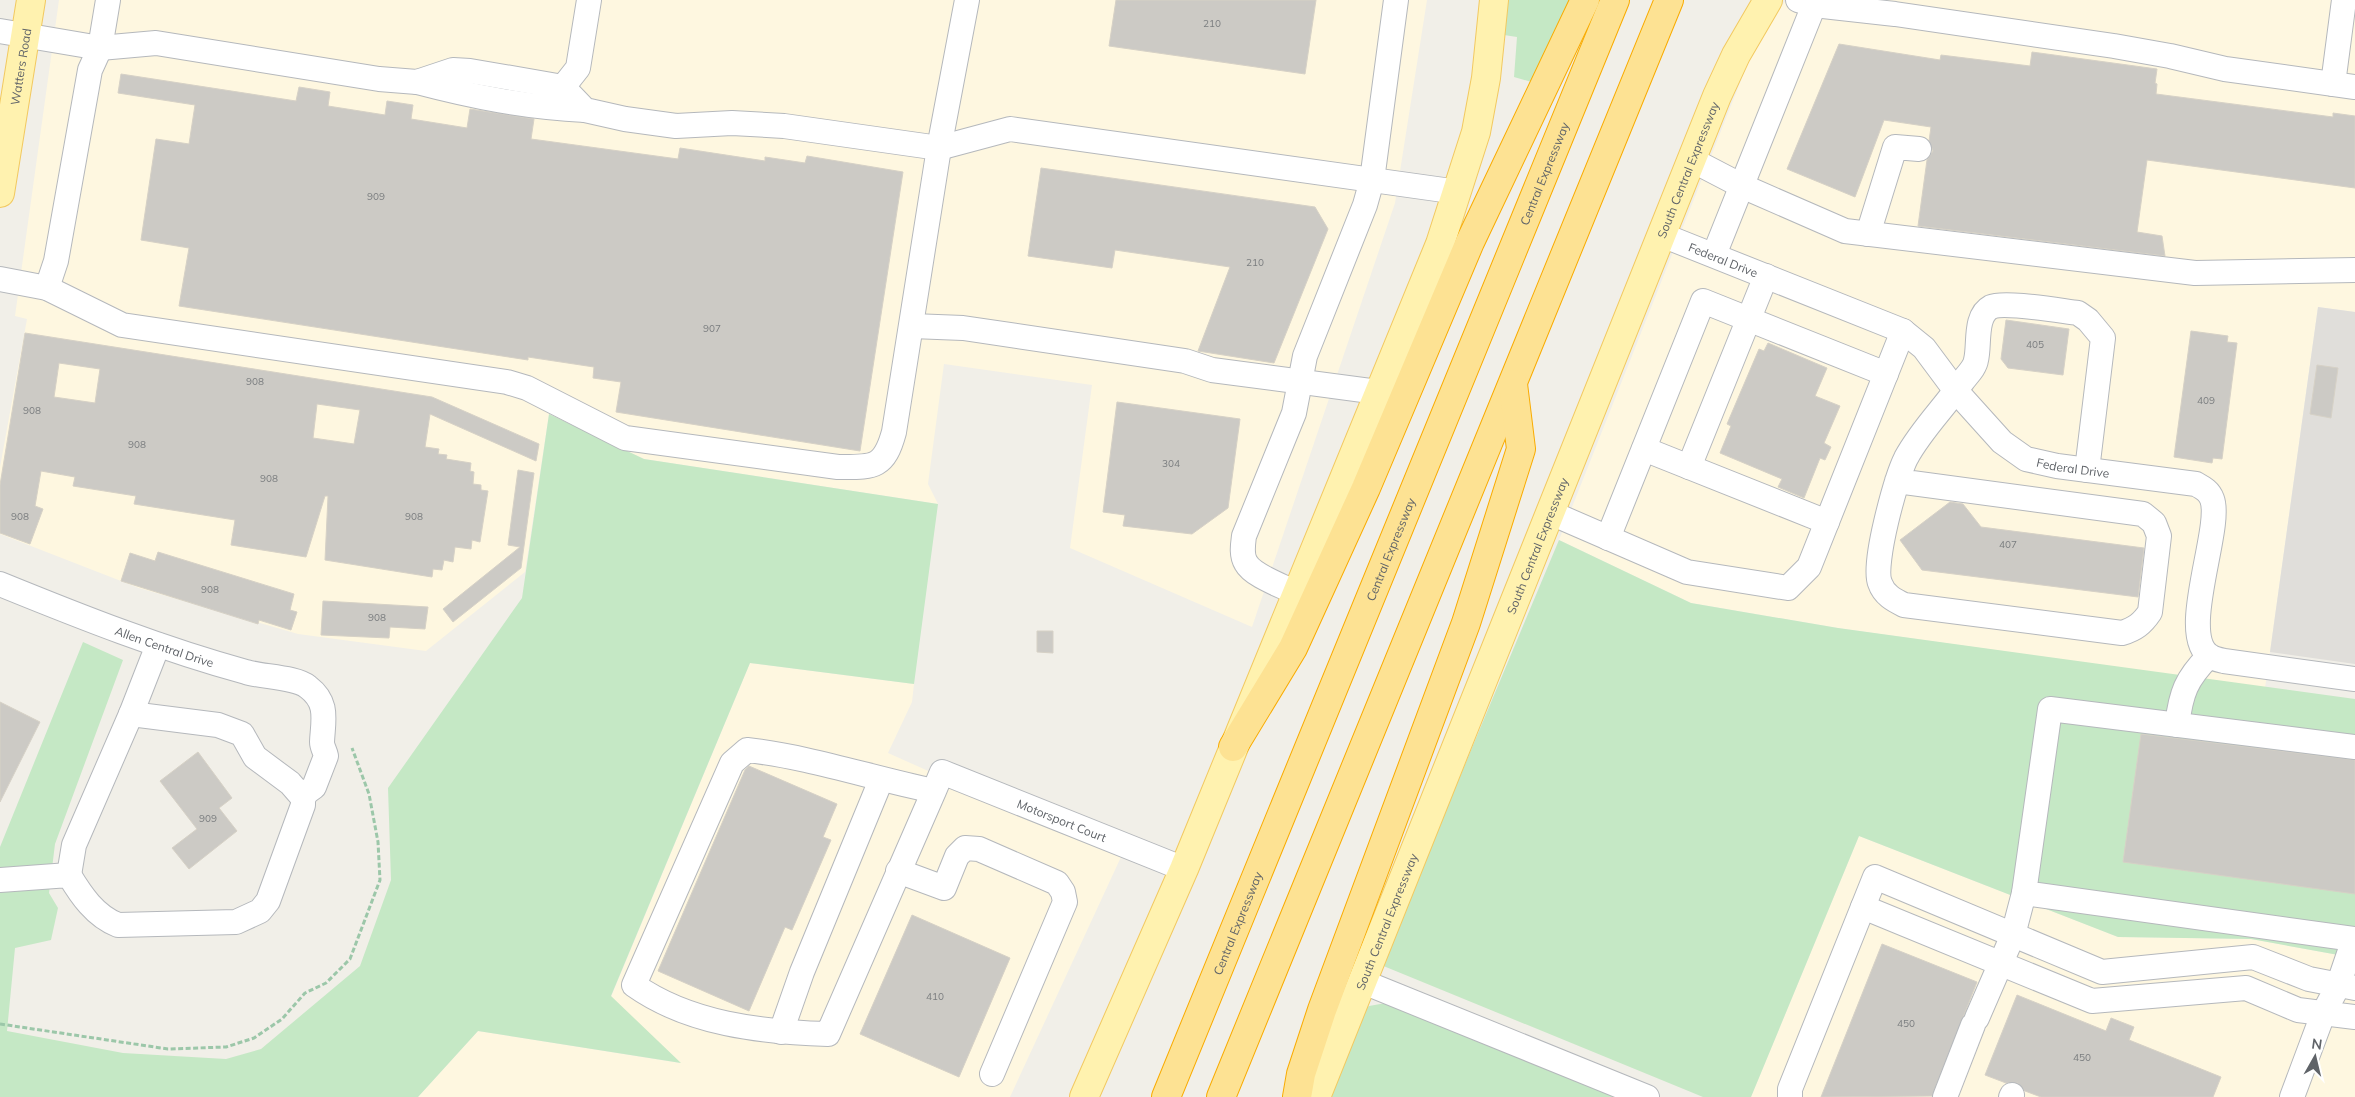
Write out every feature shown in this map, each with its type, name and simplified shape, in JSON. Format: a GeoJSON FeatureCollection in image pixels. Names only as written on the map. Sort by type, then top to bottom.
{"type":"FeatureCollection","features":[{"type":"Feature","properties":{"kind":"highway"},"geometry":{"type":"LineString","coordinates":[[1233,747],[1293,648],[1366,488],[1470,242],[1585,0]]}},
{"type":"Feature","properties":{"kind":"highway","name":"Central Expressway"},"geometry":{"type":"LineString","coordinates":[[1166,1097],[1615,0]]}},
{"type":"Feature","properties":{"kind":"highway"},"geometry":{"type":"LineString","coordinates":[[1221,1097],[1669,0]]}},
{"type":"Feature","properties":{"kind":"highway"},"geometry":{"type":"LineString","coordinates":[[1297,1097],[1301,1074],[1322,1010],[1466,623],[1521,448],[1513,383]]}},
{"type":"Feature","properties":{"kind":"main road","name":"Watters Road"},"geometry":{"type":"LineString","coordinates":[[0,193],[13,34],[31,0]]}},
{"type":"Feature","properties":{"kind":"main road"},"geometry":{"type":"LineString","coordinates":[[1084,1097],[1184,869],[1440,244],[1476,132],[1486,78],[1494,0]]}},
{"type":"Feature","properties":{"kind":"main road","name":"South Central Expressway"},"geometry":{"type":"LineString","coordinates":[[1316,1097],[1692,160],[1736,55],[1768,0]]}},
{"type":"Feature","properties":{"kind":"street"},"geometry":{"type":"LineString","coordinates":[[47,288],[56,262],[90,70],[100,48],[108,0]]}},
{"type":"Feature","properties":{"kind":"street"},"geometry":{"type":"LineString","coordinates":[[563,87],[578,68],[589,0]]}},
{"type":"Feature","properties":{"kind":"street"},"geometry":{"type":"LineString","coordinates":[[0,279],[47,288],[122,325],[507,382],[527,388],[625,438],[838,467],[862,467],[878,462],[888,453],[894,432],[939,148],[967,0]]}},
{"type":"Feature","properties":{"kind":"street"},"geometry":{"type":"LineString","coordinates":[[1296,593],[1253,570],[1246,562],[1242,549],[1244,536],[1294,413],[1305,356],[1365,205],[1372,180],[1396,0]]}},
{"type":"Feature","properties":{"kind":"street"},"geometry":{"type":"LineString","coordinates":[[1714,255],[1742,186],[1806,3],[2114,46],[2170,56],[2225,69],[2344,85],[2344,0]]}},
{"type":"Feature","properties":{"kind":"street"},"geometry":{"type":"LineString","coordinates":[[13,34],[100,48],[156,43],[371,78],[417,82],[472,97],[536,107],[584,110],[625,119],[676,126],[732,123],[784,126],[939,148],[1010,129],[1458,192]]}},
{"type":"Feature","properties":{"kind":"street"},"geometry":{"type":"LineString","coordinates":[[417,82],[453,70],[563,87],[584,110]]}},
{"type":"Feature","properties":{"kind":"street"},"geometry":{"type":"LineString","coordinates":[[1868,234],[1895,147],[1918,150]]}},
{"type":"Feature","properties":{"kind":"street"},"geometry":{"type":"LineString","coordinates":[[1692,160],[1742,186],[1845,231],[2195,273],[2355,270]]}},
{"type":"Feature","properties":{"kind":"street","name":"Federal Drive"},"geometry":{"type":"LineString","coordinates":[[1662,235],[1904,331],[1924,348],[1956,391],[2002,442],[2026,459],[2087,470],[2196,484],[2207,490],[2213,500],[2214,516],[2202,581],[2198,628],[2201,646],[2209,656]]}},
{"type":"Feature","properties":{"kind":"street"},"geometry":{"type":"LineString","coordinates":[[1689,467],[1766,276]]}},
{"type":"Feature","properties":{"kind":"street"},"geometry":{"type":"LineString","coordinates":[[1608,538],[1703,301],[1886,374]]}},
{"type":"Feature","properties":{"kind":"street"},"geometry":{"type":"LineString","coordinates":[[1897,481],[2143,514],[2154,523],[2159,536],[2150,612],[2144,622],[2134,630],[2122,633],[1904,605],[1890,598],[1879,582],[1880,561],[1892,496],[1897,481],[1906,459],[1927,425],[1956,391],[1976,362],[1980,323],[1984,314],[1992,307],[2005,305],[2078,313],[2088,320],[2103,338],[2087,470]]}},
{"type":"Feature","properties":{"kind":"street"},"geometry":{"type":"LineString","coordinates":[[912,326],[963,328],[1185,361],[1212,370],[1378,392]]}},
{"type":"Feature","properties":{"kind":"street"},"geometry":{"type":"LineString","coordinates":[[1551,513],[1687,572],[1788,588],[1808,567],[1904,331]]}},
{"type":"Feature","properties":{"kind":"street"},"geometry":{"type":"LineString","coordinates":[[1644,449],[1827,522]]}},
{"type":"Feature","properties":{"kind":"street","name":"Allen Central Drive"},"geometry":{"type":"LineString","coordinates":[[0,584],[194,658],[252,674],[300,682],[309,687],[324,708],[321,744],[312,750],[304,782],[305,795]]}},
{"type":"Feature","properties":{"kind":"street"},"geometry":{"type":"LineString","coordinates":[[131,714],[218,725],[242,734],[255,757],[305,795],[268,902],[260,911],[236,922],[118,925],[108,921],[83,898],[69,875],[74,845],[131,714],[158,645]]}},
{"type":"Feature","properties":{"kind":"street"},"geometry":{"type":"LineString","coordinates":[[2177,725],[2180,700],[2184,691],[2193,673],[2209,656],[2224,661],[2355,679]]}},
{"type":"Feature","properties":{"kind":"street"},"geometry":{"type":"LineString","coordinates":[[1944,1097],[2013,935],[2024,893],[2050,710],[2355,747]]}},
{"type":"Feature","properties":{"kind":"street","name":"Motorsport Court"},"geometry":{"type":"LineString","coordinates":[[781,1032],[697,1017],[652,998],[634,985],[732,763],[747,750],[785,754],[881,780],[938,781],[1184,869]]}},
{"type":"Feature","properties":{"kind":"street"},"geometry":{"type":"LineString","coordinates":[[881,780],[802,972],[781,1032],[828,1034],[938,781]]}},
{"type":"Feature","properties":{"kind":"street"},"geometry":{"type":"LineString","coordinates":[[898,871],[944,888],[957,856],[965,848],[979,849],[1057,883],[1063,892],[1065,902],[992,1074]]}},
{"type":"Feature","properties":{"kind":"street"},"geometry":{"type":"LineString","coordinates":[[0,880],[69,875]]}},
{"type":"Feature","properties":{"kind":"street"},"geometry":{"type":"LineString","coordinates":[[1790,1097],[1790,1089],[1874,877],[2102,972],[2253,957],[2309,979],[2346,987]]}},
{"type":"Feature","properties":{"kind":"street"},"geometry":{"type":"LineString","coordinates":[[2024,893],[2354,939],[2346,987],[2324,1014],[2297,1095]]}},
{"type":"Feature","properties":{"kind":"street"},"geometry":{"type":"LineString","coordinates":[[1863,907],[2092,1001],[2246,988],[2298,1010],[2355,1018]]}},
{"type":"Feature","properties":{"kind":"street"},"geometry":{"type":"LineString","coordinates":[[1361,981],[1647,1097]]}},
{"type":"Feature","properties":{"kind":"path"},"geometry":{"type":"LineString","coordinates":[[0,1024],[168,1049],[226,1047],[254,1038],[282,1019],[305,993],[326,983],[350,959],[380,880],[378,842],[369,794],[352,748]]}},
{"type":"Feature","properties":{"kind":"shaded area"},"geometry":{"type":"Polygon","coordinates":[[[59,0],[1427,0],[1395,203],[1252,627],[1070,548],[1092,385],[944,364],[928,484],[938,504],[644,459],[549,414],[525,572],[426,651],[298,634],[139,588],[0,534],[0,467],[27,319],[15,316],[59,0]]]}},
{"type":"Feature","properties":{"kind":"shaded area"},"geometry":{"type":"Polygon","coordinates":[[[1786,0],[2355,0],[2355,312],[2318,307],[2265,688],[1838,628],[1691,603],[1559,540],[1757,40],[1786,0]]]}},
{"type":"Feature","properties":{"kind":"shaded area"},"geometry":{"type":"Polygon","coordinates":[[[2318,307],[2355,312],[2355,664],[2270,652],[2318,307]]]}},
{"type":"Feature","properties":{"kind":"shaded area"},"geometry":{"type":"Polygon","coordinates":[[[750,663],[914,684],[912,702],[888,753],[1121,857],[1010,1097],[418,1097],[478,1031],[680,1063],[611,997],[750,663]]]}},
{"type":"Feature","properties":{"kind":"shaded area"},"geometry":{"type":"Polygon","coordinates":[[[1859,836],[2118,937],[2251,939],[2355,958],[2355,1097],[1751,1097],[1859,836]]]}},
{"type":"Feature","properties":{"kind":"green space"},"geometry":{"type":"Polygon","coordinates":[[[1505,0],[1570,0],[1535,83],[1514,77],[1517,37],[1504,35],[1505,0]]]}},
{"type":"Feature","properties":{"kind":"green space"},"geometry":{"type":"Polygon","coordinates":[[[549,414],[644,459],[938,504],[914,684],[750,663],[611,996],[681,1063],[478,1031],[418,1097],[0,1097],[0,847],[83,642],[123,660],[55,844],[49,893],[58,908],[51,940],[15,948],[7,1031],[123,1053],[226,1059],[261,1049],[360,966],[391,880],[388,788],[522,598],[549,414]]]}},
{"type":"Feature","properties":{"kind":"green space"},"geometry":{"type":"Polygon","coordinates":[[[1559,540],[1691,603],[1838,628],[2355,699],[2355,958],[2251,939],[2118,937],[1859,836],[1751,1097],[1703,1097],[1381,965],[1559,540]]]}},
{"type":"Feature","properties":{"kind":"green space"},"geometry":{"type":"Polygon","coordinates":[[[1386,1003],[1617,1097],[1326,1097],[1361,1012],[1369,1006],[1386,1003]]]}},
{"type":"Feature","properties":{"kind":"building"},"geometry":{"type":"Polygon","coordinates":[[[1116,0],[1316,0],[1305,74],[1109,46],[1116,0]]]}},
{"type":"Feature","properties":{"kind":"building"},"geometry":{"type":"Polygon","coordinates":[[[1839,44],[1940,60],[1941,55],[2030,66],[2032,52],[2157,69],[2156,94],[2333,117],[2333,113],[2355,116],[2355,188],[2147,160],[2137,232],[2162,236],[2165,256],[1918,226],[1927,160],[1933,151],[1929,141],[1931,127],[1884,120],[1855,197],[1787,169],[1839,44]]]}},
{"type":"Feature","properties":{"kind":"building"},"geometry":{"type":"Polygon","coordinates":[[[121,74],[296,101],[299,87],[330,92],[328,106],[385,115],[387,101],[413,105],[411,119],[467,128],[470,109],[534,119],[531,139],[678,159],[680,148],[765,161],[765,157],[805,163],[807,156],[903,172],[860,451],[616,412],[621,382],[593,378],[594,367],[528,357],[528,360],[179,306],[189,248],[141,240],[156,139],[189,144],[195,105],[118,93],[121,74]]]}},
{"type":"Feature","properties":{"kind":"building"},"geometry":{"type":"Polygon","coordinates":[[[1041,168],[1315,207],[1328,229],[1274,363],[1198,351],[1230,267],[1115,250],[1112,268],[1028,256],[1041,168]]]}},
{"type":"Feature","properties":{"kind":"building"},"geometry":{"type":"Polygon","coordinates":[[[2006,320],[2069,329],[2063,375],[2008,368],[2001,359],[2006,320]]]}},
{"type":"Feature","properties":{"kind":"building"},"geometry":{"type":"Polygon","coordinates":[[[2191,331],[2228,336],[2227,342],[2237,343],[2222,459],[2213,458],[2212,463],[2174,457],[2191,331]]]}},
{"type":"Feature","properties":{"kind":"building"},"geometry":{"type":"Polygon","coordinates":[[[25,333],[432,397],[539,444],[536,461],[430,414],[425,447],[439,449],[438,454],[447,455],[446,459],[471,463],[470,471],[474,472],[473,484],[481,485],[481,490],[488,491],[480,542],[472,540],[471,549],[455,547],[453,562],[444,560],[442,570],[433,569],[432,577],[325,560],[328,496],[325,496],[306,557],[231,545],[235,520],[134,504],[136,496],[73,486],[75,477],[41,471],[35,506],[43,509],[30,544],[0,533],[0,485],[25,333]],[[59,363],[54,397],[95,403],[100,369],[59,363]],[[317,404],[313,438],[354,444],[360,410],[317,404]]]}},
{"type":"Feature","properties":{"kind":"building"},"geometry":{"type":"Polygon","coordinates":[[[1768,343],[1827,368],[1815,396],[1840,406],[1824,443],[1831,447],[1825,460],[1820,458],[1804,498],[1778,487],[1782,479],[1720,453],[1731,426],[1727,424],[1759,349],[1764,351],[1768,343]]]}},
{"type":"Feature","properties":{"kind":"building"},"geometry":{"type":"Polygon","coordinates":[[[2317,365],[2338,368],[2331,418],[2310,414],[2317,365]]]}},
{"type":"Feature","properties":{"kind":"building"},"geometry":{"type":"Polygon","coordinates":[[[1117,402],[1240,419],[1228,508],[1192,534],[1123,526],[1125,515],[1103,512],[1117,402]]]}},
{"type":"Feature","properties":{"kind":"building"},"geometry":{"type":"Polygon","coordinates":[[[518,470],[534,473],[521,568],[453,622],[443,609],[520,547],[508,545],[518,470]]]}},
{"type":"Feature","properties":{"kind":"building"},"geometry":{"type":"Polygon","coordinates":[[[1950,502],[1963,504],[1981,527],[2144,548],[2138,597],[1922,570],[1900,540],[1950,502]]]}},
{"type":"Feature","properties":{"kind":"building"},"geometry":{"type":"Polygon","coordinates":[[[158,552],[294,594],[290,610],[297,612],[291,630],[259,620],[258,624],[121,581],[130,553],[155,561],[158,552]]]}},
{"type":"Feature","properties":{"kind":"building"},"geometry":{"type":"Polygon","coordinates":[[[323,601],[428,607],[425,629],[390,627],[389,638],[321,635],[323,601]]]}},
{"type":"Feature","properties":{"kind":"building"},"geometry":{"type":"Polygon","coordinates":[[[1037,631],[1053,631],[1053,653],[1037,652],[1037,631]]]}},
{"type":"Feature","properties":{"kind":"building"},"geometry":{"type":"Polygon","coordinates":[[[0,702],[40,722],[0,802],[0,702]]]}},
{"type":"Feature","properties":{"kind":"building"},"geometry":{"type":"Polygon","coordinates":[[[2141,734],[2355,760],[2355,894],[2123,862],[2141,734]]]}},
{"type":"Feature","properties":{"kind":"building"},"geometry":{"type":"Polygon","coordinates":[[[198,752],[232,798],[219,808],[237,831],[189,869],[172,848],[197,829],[160,781],[198,752]]]}},
{"type":"Feature","properties":{"kind":"building"},"geometry":{"type":"Polygon","coordinates":[[[749,766],[837,804],[823,837],[831,840],[792,930],[785,927],[749,1011],[658,971],[745,770],[749,766]]]}},
{"type":"Feature","properties":{"kind":"building"},"geometry":{"type":"Polygon","coordinates":[[[912,915],[1010,958],[959,1077],[860,1034],[912,915]]]}},
{"type":"Feature","properties":{"kind":"building"},"geometry":{"type":"Polygon","coordinates":[[[1882,944],[1977,982],[1932,1096],[1821,1097],[1882,944]]]}},
{"type":"Feature","properties":{"kind":"building"},"geometry":{"type":"Polygon","coordinates":[[[2017,995],[2106,1031],[2111,1018],[2134,1027],[2129,1040],[2221,1077],[2213,1097],[2041,1097],[2025,1091],[2018,1083],[2006,1083],[1985,1075],[2017,995]]]}}]}
